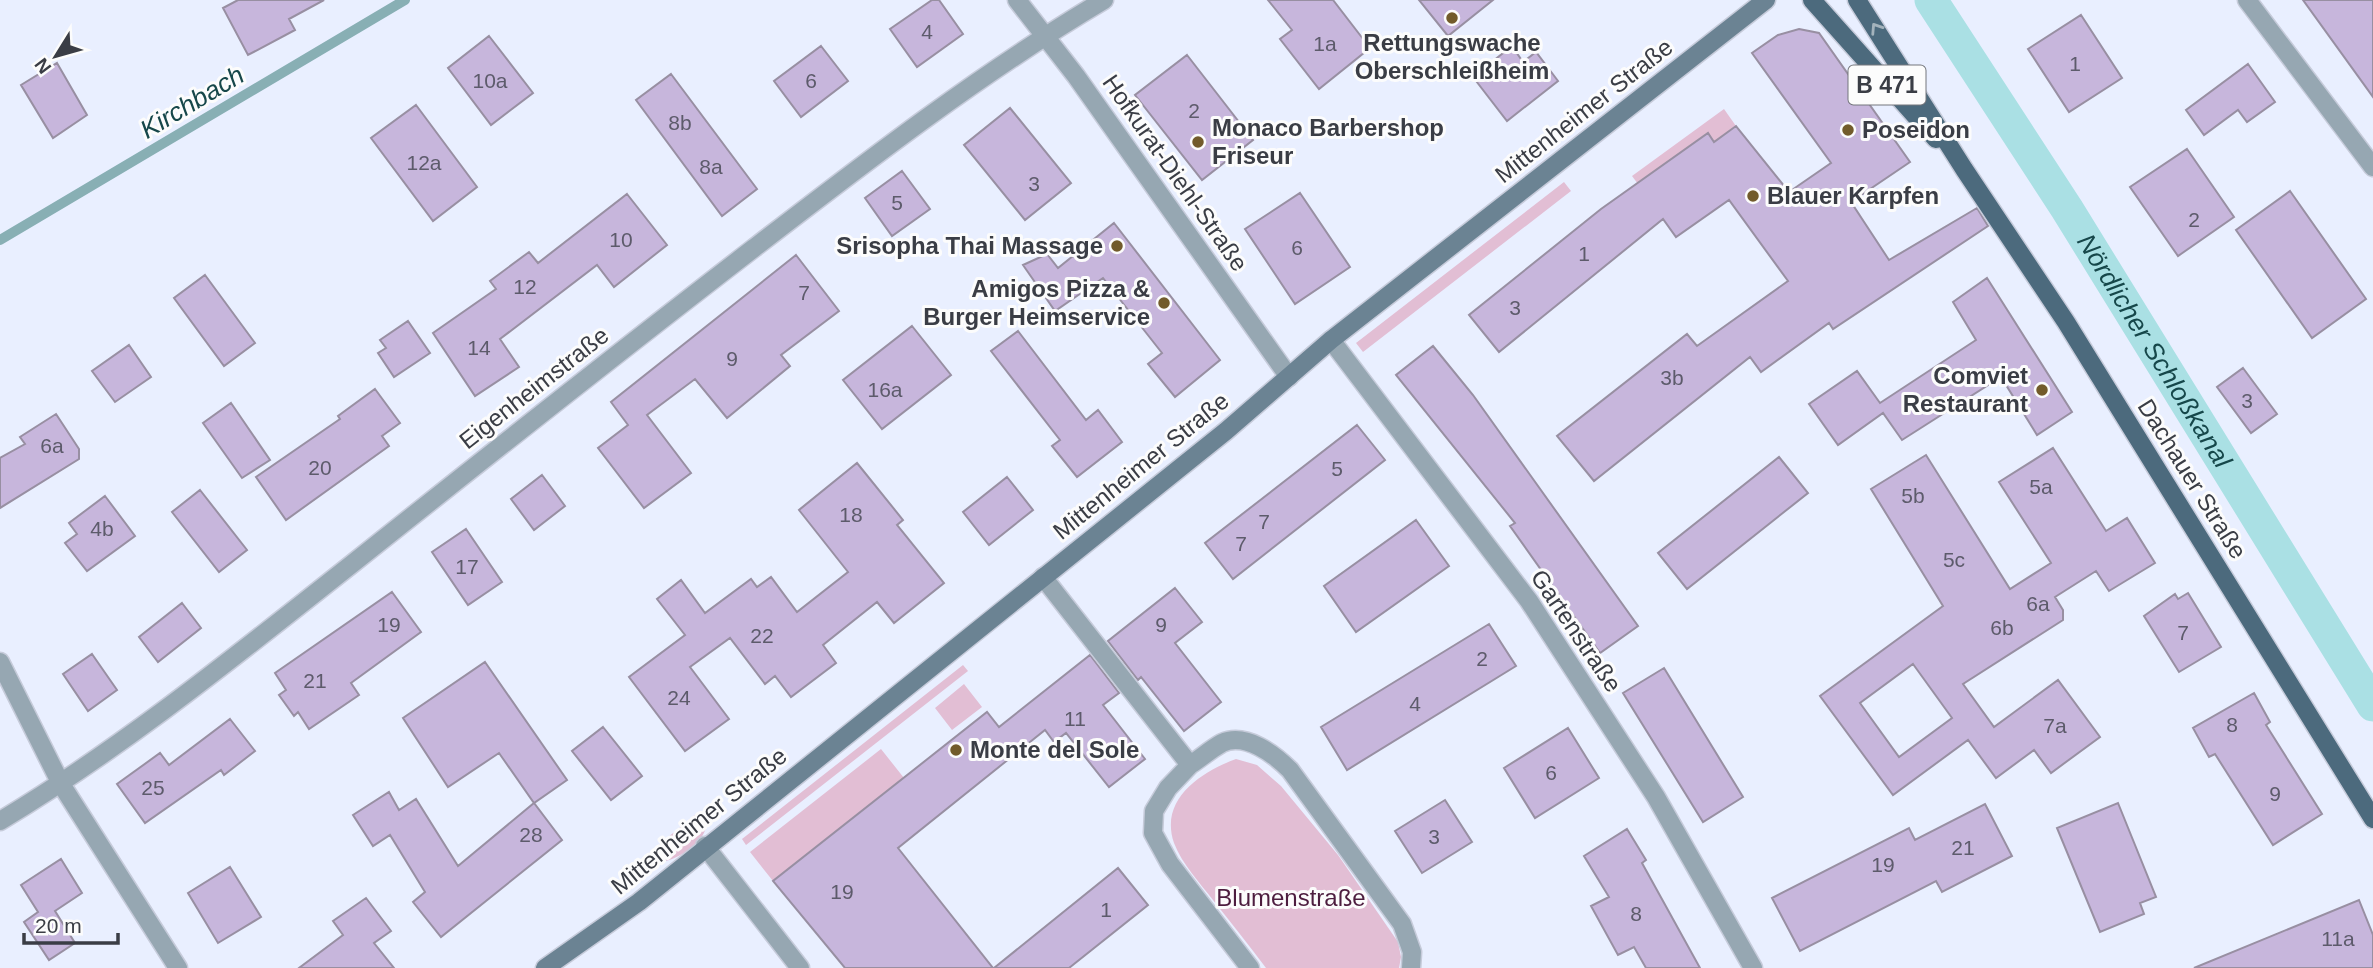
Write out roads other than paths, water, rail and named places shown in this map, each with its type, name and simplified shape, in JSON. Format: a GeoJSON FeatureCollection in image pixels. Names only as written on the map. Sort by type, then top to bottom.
{"type":"FeatureCollection","features":[{"type":"Feature","properties":{"kind":"main road","name":"Mittenheimer Straße"},"geometry":{"type":"LineString","coordinates":[[545,968],[639,902],[705,846],[1043,577],[1331,340],[1766,0]]}},
{"type":"Feature","properties":{"kind":"main road","name":"Dachauer Straße"},"geometry":{"type":"LineString","coordinates":[[1812,0],[1964,169]]}},
{"type":"Feature","properties":{"kind":"main road","name":"Dachauer Straße"},"geometry":{"type":"LineString","coordinates":[[1857,0],[1964,169],[2066,322],[2373,819]]}},
{"type":"Feature","properties":{"kind":"street","name":"Hofkurat-Diehl-Straße"},"geometry":{"type":"LineString","coordinates":[[1017,0],[1045,34],[1289,377]]}},
{"type":"Feature","properties":{"kind":"street","name":"Eigenheimstraße"},"geometry":{"type":"LineString","coordinates":[[0,821],[61,784],[221,668],[607,361],[837,184],[1045,34],[1104,0]]}},
{"type":"Feature","properties":{"kind":"street"},"geometry":{"type":"LineString","coordinates":[[2247,0],[2373,167]]}},
{"type":"Feature","properties":{"kind":"street","name":"Gartenstraße"},"geometry":{"type":"LineString","coordinates":[[1331,340],[1529,601],[1656,797],[1753,968]]}},
{"type":"Feature","properties":{"kind":"street"},"geometry":{"type":"LineString","coordinates":[[1043,577],[1191,765]]}},
{"type":"Feature","properties":{"kind":"street"},"geometry":{"type":"LineString","coordinates":[[0,662],[61,784],[178,968]]}},
{"type":"Feature","properties":{"kind":"street"},"geometry":{"type":"LineString","coordinates":[[1250,968],[1170,864],[1153,833],[1154,811],[1168,788],[1191,765],[1225,742],[1270,750],[1306,791],[1402,924],[1412,952],[1411,968]]}},
{"type":"Feature","properties":{"kind":"street"},"geometry":{"type":"LineString","coordinates":[[705,846],[800,968]]}},
{"type":"Feature","properties":{"kind":"waterway","name":"Kirchbach"},"geometry":{"type":"LineString","coordinates":[[0,240],[405,0]]}},
{"type":"Feature","properties":{"kind":"waterway","name":"Nördlicher Schloßkanal"},"geometry":{"type":"LineString","coordinates":[[1931,0],[2067,209],[2373,705]]}},
{"type":"Feature","properties":{"kind":"place","name":"Rettungswache Oberschleißheim"},"geometry":{"type":"Point","coordinates":[1452,18]}},
{"type":"Feature","properties":{"kind":"place","name":"Poseidon"},"geometry":{"type":"Point","coordinates":[1848,130]}},
{"type":"Feature","properties":{"kind":"place","name":"Monaco Barbershop Friseur"},"geometry":{"type":"Point","coordinates":[1198,142]}},
{"type":"Feature","properties":{"kind":"place","name":"Blauer Karpfen"},"geometry":{"type":"Point","coordinates":[1753,196]}},
{"type":"Feature","properties":{"kind":"place","name":"Srisopha Thai Massage"},"geometry":{"type":"Point","coordinates":[1117,246]}},
{"type":"Feature","properties":{"kind":"place","name":"Amigos Pizza & Burger Heimservice"},"geometry":{"type":"Point","coordinates":[1164,303]}},
{"type":"Feature","properties":{"kind":"place","name":"Comviet Restaurant"},"geometry":{"type":"Point","coordinates":[2042,390]}},
{"type":"Feature","properties":{"kind":"place","name":"Monte del Sole"},"geometry":{"type":"Point","coordinates":[956,750]}},
{"type":"Feature","properties":{"kind":"park label","name":"Blumenstraße"},"geometry":{"type":"Point","coordinates":[1291,898]}}]}
